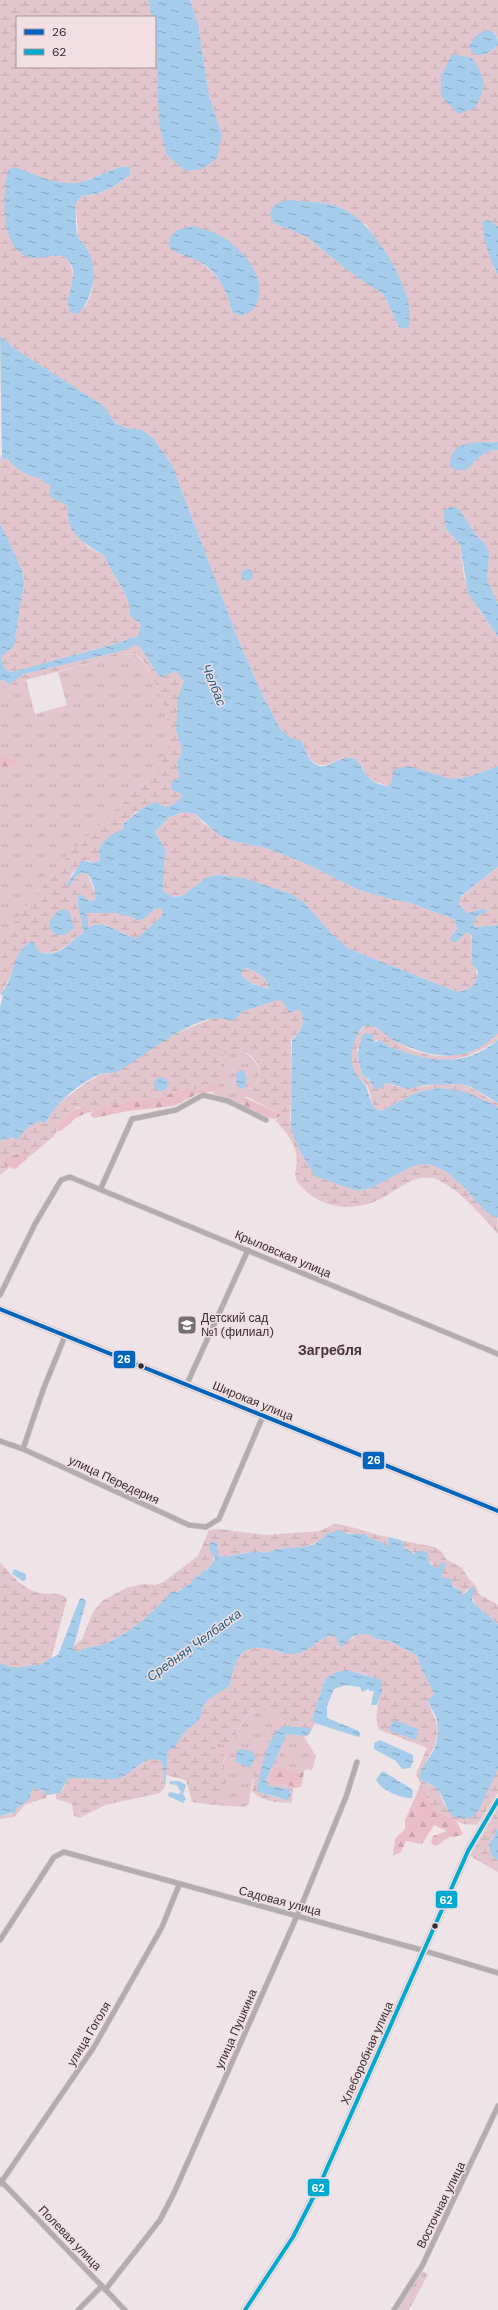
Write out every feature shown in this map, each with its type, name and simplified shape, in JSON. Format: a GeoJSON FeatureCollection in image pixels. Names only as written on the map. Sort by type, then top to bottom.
{"type":"FeatureCollection","features":[{"type":"Feature","properties":{"kind":"street"},"geometry":{"type":"LineString","coordinates":[[101,1188],[132,1119],[176,1110],[203,1095],[228,1100],[266,1120]]}},
{"type":"Feature","properties":{"kind":"street","name":"Крыловская улица"},"geometry":{"type":"LineString","coordinates":[[0,1295],[35,1224],[61,1180],[66,1177],[76,1178],[498,1354]]}},
{"type":"Feature","properties":{"kind":"street"},"geometry":{"type":"LineString","coordinates":[[186,1386],[248,1250]]}},
{"type":"Feature","properties":{"kind":"street","name":"Широкая улица"},"geometry":{"type":"LineString","coordinates":[[0,1309],[186,1386],[498,1511]]}},
{"type":"Feature","properties":{"kind":"street"},"geometry":{"type":"LineString","coordinates":[[23,1449],[43,1390],[65,1336]]}},
{"type":"Feature","properties":{"kind":"street","name":"улица Передерия"},"geometry":{"type":"LineString","coordinates":[[0,1441],[23,1449],[189,1525],[206,1526],[215,1523],[219,1519],[263,1416]]}},
{"type":"Feature","properties":{"kind":"street","name":"улица Пушкина"},"geometry":{"type":"LineString","coordinates":[[78,2310],[104,2288],[165,2210],[297,1916],[346,1797],[357,1762]]}},
{"type":"Feature","properties":{"kind":"street","name":"Хлеборобная улица"},"geometry":{"type":"LineString","coordinates":[[245,2310],[292,2237],[320,2184],[425,1951],[468,1851],[498,1800]]}},
{"type":"Feature","properties":{"kind":"street","name":"Садовая улица"},"geometry":{"type":"LineString","coordinates":[[0,1940],[57,1854],[70,1853],[179,1885],[425,1951],[498,1973]]}},
{"type":"Feature","properties":{"kind":"street","name":"улица Гоголя"},"geometry":{"type":"LineString","coordinates":[[1,2182],[94,2047],[162,1927],[179,1885]]}},
{"type":"Feature","properties":{"kind":"street","name":"Восточная улица"},"geometry":{"type":"LineString","coordinates":[[394,2310],[422,2266],[498,2106]]}},
{"type":"Feature","properties":{"kind":"street","name":"Полевая улица"},"geometry":{"type":"LineString","coordinates":[[1,2182],[125,2310]]}},
{"type":"Feature","properties":{"kind":"green space"},"geometry":{"type":"Polygon","coordinates":[[[0,0],[148,0],[152,16],[16,16],[16,68],[156,68],[156,54],[159,87],[159,123],[222,135],[209,96],[198,23],[190,0],[498,0],[498,38],[494,32],[493,50],[498,45],[498,226],[488,220],[483,230],[493,267],[498,275],[498,442],[482,443],[450,466],[466,470],[484,454],[493,450],[498,450],[498,604],[487,580],[489,554],[486,545],[476,535],[459,509],[443,512],[446,529],[460,544],[464,577],[480,612],[498,637],[498,766],[471,776],[452,779],[431,775],[392,781],[389,787],[368,778],[362,767],[342,758],[327,765],[316,764],[312,761],[308,756],[302,741],[291,738],[281,730],[263,696],[240,644],[172,465],[153,438],[143,430],[126,428],[115,423],[104,406],[15,349],[0,336],[0,0]],[[441,76],[442,96],[459,114],[441,76]],[[128,166],[111,170],[75,184],[54,182],[30,173],[34,258],[53,255],[65,257],[69,262],[72,268],[73,279],[68,303],[85,307],[91,295],[93,284],[87,248],[78,237],[76,203],[82,196],[89,196],[108,190],[120,182],[131,174],[128,166]],[[273,223],[307,237],[347,270],[384,295],[399,327],[401,281],[366,224],[273,223]],[[227,241],[199,261],[217,277],[221,283],[227,295],[232,312],[259,280],[244,257],[227,241]]]}},
{"type":"Feature","properties":{"kind":"green space"},"geometry":{"type":"Polygon","coordinates":[[[0,454],[2,460],[8,458],[32,476],[42,479],[46,484],[51,485],[63,503],[68,506],[69,522],[88,547],[105,556],[125,593],[130,608],[130,616],[141,624],[138,637],[129,638],[122,642],[23,669],[9,672],[5,669],[1,657],[14,645],[24,583],[22,570],[0,523],[0,454]]]}},
{"type":"Feature","properties":{"kind":"green space"},"geometry":{"type":"Polygon","coordinates":[[[136,645],[140,647],[158,675],[162,676],[176,671],[184,681],[176,730],[182,751],[177,763],[179,771],[179,788],[182,795],[177,803],[169,807],[151,804],[136,812],[124,823],[123,830],[99,850],[99,861],[94,863],[87,860],[73,872],[67,885],[71,885],[78,874],[87,873],[96,895],[95,900],[89,901],[82,895],[77,903],[83,933],[62,948],[51,953],[38,951],[35,943],[27,943],[6,985],[0,993],[0,940],[68,855],[154,773],[167,749],[169,731],[168,720],[155,682],[143,661],[135,654],[119,655],[26,680],[11,688],[0,690],[0,680],[6,681],[8,684],[24,674],[122,651],[136,645]]]}},
{"type":"Feature","properties":{"kind":"green space"},"geometry":{"type":"Polygon","coordinates":[[[133,654],[147,667],[154,679],[164,705],[169,730],[169,739],[164,757],[154,773],[68,855],[0,940],[0,690],[11,688],[26,680],[35,714],[67,705],[58,672],[119,655],[133,654]]]}},
{"type":"Feature","properties":{"kind":"green space"},"geometry":{"type":"Polygon","coordinates":[[[0,755],[16,759],[18,763],[11,767],[0,766],[0,755]]]}},
{"type":"Feature","properties":{"kind":"green space"},"geometry":{"type":"Polygon","coordinates":[[[183,812],[195,814],[203,823],[232,841],[266,848],[306,863],[359,890],[390,899],[407,902],[454,919],[457,928],[453,932],[456,942],[467,932],[471,937],[472,954],[477,973],[476,982],[473,986],[458,992],[349,949],[329,931],[304,902],[289,893],[244,878],[219,875],[207,877],[182,896],[173,897],[163,891],[165,849],[155,832],[169,817],[183,812]]]}},
{"type":"Feature","properties":{"kind":"green space"},"geometry":{"type":"Polygon","coordinates":[[[498,867],[498,925],[475,927],[473,923],[476,917],[489,910],[483,909],[467,914],[459,905],[461,897],[498,867]]]}},
{"type":"Feature","properties":{"kind":"green space"},"geometry":{"type":"Polygon","coordinates":[[[157,908],[162,909],[163,915],[137,938],[124,934],[106,925],[94,925],[88,929],[85,912],[115,913],[132,917],[138,921],[157,908]]]}},
{"type":"Feature","properties":{"kind":"green space"},"geometry":{"type":"Polygon","coordinates":[[[247,968],[264,979],[269,985],[270,989],[252,984],[241,975],[242,970],[247,968]]]}},
{"type":"Feature","properties":{"kind":"green space"},"geometry":{"type":"Polygon","coordinates":[[[278,1000],[283,1001],[286,1007],[299,1009],[303,1017],[300,1030],[291,1040],[292,1087],[290,1120],[300,1151],[304,1158],[357,1191],[372,1188],[411,1167],[422,1164],[432,1165],[445,1171],[464,1187],[486,1212],[497,1216],[498,1234],[477,1210],[458,1193],[449,1186],[432,1178],[419,1178],[382,1198],[354,1207],[334,1205],[316,1199],[297,1182],[295,1174],[297,1160],[295,1148],[288,1135],[275,1120],[279,1119],[280,1114],[248,1097],[258,1081],[258,1065],[255,1059],[244,1052],[237,1051],[222,1055],[220,1073],[217,1081],[213,1085],[196,1089],[183,1089],[160,1097],[131,1100],[87,1113],[87,1107],[78,1107],[72,1111],[56,1128],[57,1131],[53,1137],[29,1157],[24,1153],[6,1156],[4,1161],[5,1166],[9,1168],[0,1175],[0,1141],[12,1137],[18,1139],[34,1124],[41,1121],[45,1124],[58,1104],[86,1083],[102,1074],[117,1072],[168,1037],[213,1018],[238,1017],[241,1012],[278,1000]]]}},
{"type":"Feature","properties":{"kind":"green space"},"geometry":{"type":"Polygon","coordinates":[[[369,1025],[410,1049],[421,1053],[438,1056],[448,1056],[460,1053],[482,1044],[498,1033],[497,1041],[474,1053],[454,1059],[432,1060],[420,1057],[392,1048],[380,1039],[357,1048],[359,1066],[363,1076],[379,1087],[388,1083],[405,1087],[459,1084],[469,1087],[498,1103],[498,1107],[439,1088],[418,1092],[381,1111],[377,1109],[372,1103],[369,1089],[366,1084],[356,1075],[351,1062],[352,1047],[355,1039],[363,1028],[369,1025]]]}},
{"type":"Feature","properties":{"kind":"green space"},"geometry":{"type":"Polygon","coordinates":[[[230,1050],[236,1050],[248,1054],[256,1063],[258,1068],[258,1081],[248,1097],[244,1097],[242,1102],[244,1106],[212,1093],[216,1091],[208,1086],[220,1073],[222,1055],[230,1050]]]}},
{"type":"Feature","properties":{"kind":"green space"},"geometry":{"type":"Polygon","coordinates":[[[213,1085],[219,1087],[216,1091],[199,1093],[174,1106],[128,1111],[94,1118],[90,1115],[93,1111],[131,1100],[160,1097],[183,1089],[196,1089],[213,1085]]]}},
{"type":"Feature","properties":{"kind":"green space"},"geometry":{"type":"Polygon","coordinates":[[[244,1097],[280,1114],[279,1119],[269,1118],[244,1106],[242,1099],[244,1097]]]}},
{"type":"Feature","properties":{"kind":"green space"},"geometry":{"type":"Polygon","coordinates":[[[84,1106],[87,1107],[87,1113],[77,1117],[61,1131],[57,1131],[56,1128],[72,1111],[84,1106]]]}},
{"type":"Feature","properties":{"kind":"green space"},"geometry":{"type":"Polygon","coordinates":[[[24,1153],[28,1154],[27,1159],[15,1169],[5,1166],[4,1161],[6,1156],[24,1153]]]}},
{"type":"Feature","properties":{"kind":"green space"},"geometry":{"type":"Polygon","coordinates":[[[334,1524],[348,1526],[389,1537],[387,1547],[345,1532],[304,1547],[277,1549],[266,1553],[256,1551],[223,1557],[217,1555],[217,1543],[211,1542],[214,1560],[211,1566],[202,1571],[202,1573],[193,1579],[192,1582],[176,1592],[171,1593],[142,1621],[107,1643],[77,1652],[73,1649],[74,1646],[82,1639],[93,1612],[102,1601],[126,1588],[143,1584],[155,1585],[163,1582],[198,1556],[209,1530],[218,1529],[265,1535],[320,1531],[334,1524]]]}},
{"type":"Feature","properties":{"kind":"green space"},"geometry":{"type":"Polygon","coordinates":[[[403,1541],[435,1547],[442,1552],[446,1559],[462,1568],[469,1579],[476,1586],[479,1594],[498,1605],[498,1624],[476,1605],[468,1588],[463,1595],[460,1590],[441,1578],[429,1560],[403,1547],[403,1541]]]}},
{"type":"Feature","properties":{"kind":"green space"},"geometry":{"type":"Polygon","coordinates":[[[0,1562],[18,1581],[28,1588],[43,1594],[62,1595],[67,1599],[51,1659],[47,1660],[41,1665],[11,1667],[0,1663],[0,1562]]]}},
{"type":"Feature","properties":{"kind":"green space"},"geometry":{"type":"Polygon","coordinates":[[[360,1634],[369,1634],[376,1639],[389,1641],[418,1656],[420,1665],[434,1694],[428,1701],[437,1727],[434,1746],[422,1770],[420,1780],[437,1788],[447,1810],[493,1778],[498,1769],[498,1792],[477,1825],[463,1824],[439,1813],[429,1803],[416,1774],[427,1748],[380,1730],[377,1713],[382,1680],[360,1673],[345,1671],[338,1672],[325,1679],[312,1719],[315,1723],[309,1735],[304,1737],[290,1734],[287,1736],[270,1780],[271,1782],[293,1786],[292,1802],[282,1803],[270,1801],[260,1797],[252,1791],[255,1770],[272,1729],[281,1719],[261,1708],[253,1708],[251,1710],[228,1745],[223,1745],[218,1742],[213,1743],[215,1747],[225,1756],[222,1767],[228,1774],[220,1803],[213,1805],[192,1802],[186,1780],[165,1775],[168,1750],[174,1748],[186,1730],[196,1723],[201,1716],[203,1706],[210,1698],[230,1686],[234,1668],[241,1654],[253,1648],[262,1648],[286,1654],[293,1654],[304,1650],[322,1639],[331,1637],[336,1637],[340,1645],[360,1634]],[[291,1726],[270,1743],[257,1786],[261,1793],[281,1799],[289,1789],[269,1786],[266,1780],[287,1734],[289,1733],[305,1736],[305,1728],[291,1726]]]}},
{"type":"Feature","properties":{"kind":"green space"},"geometry":{"type":"Polygon","coordinates":[[[253,1708],[261,1708],[281,1719],[269,1736],[252,1782],[249,1804],[244,1807],[217,1805],[220,1803],[222,1767],[225,1759],[213,1743],[218,1742],[228,1745],[253,1708]]]}},
{"type":"Feature","properties":{"kind":"green space"},"geometry":{"type":"Polygon","coordinates":[[[290,1734],[304,1737],[316,1756],[312,1770],[306,1769],[304,1772],[294,1773],[289,1769],[274,1768],[287,1736],[290,1734]]]}},
{"type":"Feature","properties":{"kind":"green space"},"geometry":{"type":"Polygon","coordinates":[[[150,1759],[157,1759],[162,1762],[165,1787],[160,1793],[105,1805],[80,1818],[74,1816],[72,1804],[56,1799],[56,1794],[62,1791],[67,1779],[98,1779],[112,1776],[134,1769],[150,1759]]]}},
{"type":"Feature","properties":{"kind":"green space"},"geometry":{"type":"Polygon","coordinates":[[[274,1768],[289,1769],[294,1773],[304,1772],[301,1787],[294,1788],[271,1782],[270,1778],[274,1768]]]}},
{"type":"Feature","properties":{"kind":"green space"},"geometry":{"type":"Polygon","coordinates":[[[421,1784],[427,1797],[457,1822],[463,1834],[448,1838],[434,1846],[431,1842],[433,1836],[447,1831],[434,1825],[422,1844],[406,1841],[401,1852],[393,1856],[395,1839],[405,1829],[405,1820],[421,1784]]]}},
{"type":"Feature","properties":{"kind":"green space"},"geometry":{"type":"Polygon","coordinates":[[[34,1788],[43,1791],[47,1795],[46,1798],[26,1804],[14,1817],[0,1819],[0,1816],[12,1814],[31,1796],[31,1791],[34,1788]]]}},
{"type":"Feature","properties":{"kind":"green space"},"geometry":{"type":"Polygon","coordinates":[[[498,1809],[498,1828],[491,1840],[492,1856],[498,1860],[498,1872],[470,1856],[498,1809]]]}},
{"type":"Feature","properties":{"kind":"green space"},"geometry":{"type":"Polygon","coordinates":[[[422,2271],[428,2274],[409,2310],[397,2310],[422,2271]]]}},
{"type":"Feature","properties":{"kind":"water"},"geometry":{"type":"Polygon","coordinates":[[[148,0],[190,0],[198,23],[209,96],[222,135],[217,158],[203,169],[185,171],[166,154],[159,123],[156,16],[152,16],[148,0]]]}},
{"type":"Feature","properties":{"kind":"water"},"geometry":{"type":"Polygon","coordinates":[[[488,30],[493,32],[496,36],[498,45],[487,53],[481,55],[474,54],[469,47],[472,41],[476,36],[488,30]]]}},
{"type":"Feature","properties":{"kind":"water"},"geometry":{"type":"Polygon","coordinates":[[[452,54],[472,58],[480,72],[483,83],[482,94],[475,108],[458,114],[441,96],[441,76],[452,54]]]}},
{"type":"Feature","properties":{"kind":"water"},"geometry":{"type":"Polygon","coordinates":[[[129,166],[131,174],[120,182],[102,192],[82,196],[76,203],[77,233],[90,255],[93,282],[88,299],[83,307],[78,314],[71,313],[68,302],[73,272],[70,263],[62,256],[33,258],[22,254],[14,246],[9,236],[5,209],[8,170],[15,167],[52,181],[70,183],[91,179],[114,169],[129,166]]]}},
{"type":"Feature","properties":{"kind":"water"},"geometry":{"type":"Polygon","coordinates":[[[287,200],[318,202],[333,205],[347,211],[370,231],[382,246],[401,282],[407,299],[410,315],[408,329],[399,327],[384,295],[347,270],[307,237],[273,223],[270,214],[274,205],[287,200]]]}},
{"type":"Feature","properties":{"kind":"water"},"geometry":{"type":"Polygon","coordinates":[[[488,220],[498,226],[498,275],[487,250],[484,236],[482,222],[488,220]]]}},
{"type":"Feature","properties":{"kind":"water"},"geometry":{"type":"Polygon","coordinates":[[[193,226],[223,238],[235,246],[249,262],[258,280],[260,290],[259,299],[251,311],[241,316],[232,312],[228,297],[217,276],[205,265],[177,253],[170,248],[170,238],[177,230],[193,226]]]}},
{"type":"Feature","properties":{"kind":"water","name":"Челбас"},"geometry":{"type":"Polygon","coordinates":[[[0,336],[15,349],[104,406],[115,423],[126,428],[143,430],[153,438],[172,465],[240,644],[263,696],[281,730],[291,738],[302,741],[308,756],[314,764],[321,766],[341,759],[354,759],[359,763],[371,780],[388,787],[392,781],[393,770],[407,766],[452,779],[471,776],[498,766],[498,867],[461,896],[459,905],[467,913],[483,909],[489,910],[476,917],[473,923],[475,927],[498,925],[498,1033],[486,1043],[474,1050],[449,1056],[423,1052],[392,1039],[377,1028],[364,1026],[356,1038],[352,1060],[354,1071],[367,1088],[373,1105],[376,1109],[381,1111],[418,1092],[439,1088],[469,1093],[498,1107],[498,1218],[486,1212],[464,1187],[445,1171],[432,1165],[422,1164],[411,1167],[372,1188],[357,1191],[315,1176],[300,1151],[291,1128],[292,1040],[302,1026],[303,1017],[299,1009],[289,1013],[283,1002],[278,1000],[241,1012],[238,1017],[230,1021],[219,1018],[205,1020],[189,1027],[119,1071],[101,1074],[76,1088],[61,1101],[45,1124],[41,1121],[34,1124],[22,1134],[18,1140],[12,1137],[0,1141],[0,1007],[3,996],[0,993],[5,988],[20,952],[25,945],[32,941],[35,943],[38,951],[45,953],[57,952],[83,933],[78,904],[78,894],[82,895],[89,901],[95,900],[95,890],[87,873],[81,873],[71,885],[66,886],[82,860],[94,863],[99,861],[100,847],[105,840],[112,834],[123,830],[124,823],[143,808],[157,802],[160,805],[168,807],[171,806],[182,795],[179,792],[172,790],[171,783],[179,777],[177,763],[182,751],[176,730],[178,698],[184,681],[176,671],[162,677],[158,675],[140,647],[136,645],[122,651],[24,674],[8,685],[6,681],[0,680],[0,523],[22,570],[24,583],[14,646],[1,657],[5,669],[10,672],[23,669],[122,642],[129,638],[138,637],[141,624],[130,616],[130,608],[125,593],[105,556],[79,538],[71,528],[68,520],[68,506],[51,497],[49,491],[51,485],[46,484],[42,479],[23,472],[14,466],[8,458],[2,460],[0,336]],[[183,812],[169,817],[155,832],[165,849],[163,891],[173,897],[182,896],[207,877],[219,875],[244,878],[289,893],[304,902],[329,931],[349,949],[458,992],[470,988],[475,983],[478,971],[472,964],[472,936],[467,932],[456,942],[452,942],[450,938],[457,928],[454,919],[407,902],[390,899],[359,890],[305,863],[266,848],[232,841],[219,835],[195,814],[183,812]],[[157,908],[138,921],[132,917],[115,913],[85,913],[88,919],[88,928],[100,924],[106,925],[130,937],[137,938],[163,915],[162,909],[157,908]],[[247,968],[243,970],[241,975],[252,984],[269,989],[268,985],[261,976],[247,968]]]}},
{"type":"Feature","properties":{"kind":"water"},"geometry":{"type":"Polygon","coordinates":[[[498,442],[498,450],[493,450],[484,454],[466,470],[455,470],[450,466],[451,457],[460,446],[474,443],[498,442]]]}},
{"type":"Feature","properties":{"kind":"water"},"geometry":{"type":"Polygon","coordinates":[[[452,506],[459,509],[476,535],[486,545],[489,554],[487,580],[498,604],[498,637],[468,593],[460,544],[446,529],[443,511],[452,506]]]}},
{"type":"Feature","properties":{"kind":"water"},"geometry":{"type":"Polygon","coordinates":[[[245,569],[249,569],[253,575],[249,581],[245,581],[241,577],[241,573],[245,569]]]}},
{"type":"Feature","properties":{"kind":"water"},"geometry":{"type":"Polygon","coordinates":[[[64,909],[69,911],[74,928],[65,935],[56,935],[50,929],[49,922],[58,911],[64,909]]]}},
{"type":"Feature","properties":{"kind":"water"},"geometry":{"type":"Polygon","coordinates":[[[366,1033],[373,1035],[373,1041],[376,1042],[380,1039],[388,1046],[404,1052],[441,1060],[464,1058],[487,1048],[498,1040],[498,1103],[471,1087],[460,1084],[425,1085],[408,1089],[388,1083],[384,1084],[384,1089],[379,1087],[375,1090],[369,1079],[363,1076],[359,1065],[359,1046],[363,1035],[366,1033]]]}},
{"type":"Feature","properties":{"kind":"water"},"geometry":{"type":"Polygon","coordinates":[[[240,1070],[244,1071],[247,1080],[245,1088],[241,1089],[239,1088],[236,1080],[237,1072],[240,1070]]]}},
{"type":"Feature","properties":{"kind":"water"},"geometry":{"type":"Polygon","coordinates":[[[161,1077],[166,1079],[168,1084],[166,1089],[161,1091],[156,1089],[154,1084],[156,1079],[161,1077]]]}},
{"type":"Feature","properties":{"kind":"water","name":"Средняя Челбаска"},"geometry":{"type":"Polygon","coordinates":[[[339,1530],[349,1534],[365,1534],[370,1539],[372,1538],[378,1542],[382,1542],[387,1547],[389,1537],[403,1541],[403,1547],[415,1554],[419,1550],[427,1552],[430,1564],[437,1569],[442,1562],[446,1564],[441,1578],[450,1578],[453,1587],[460,1590],[463,1595],[473,1586],[475,1588],[472,1600],[498,1624],[498,1769],[479,1810],[470,1818],[456,1817],[451,1814],[437,1789],[420,1780],[420,1772],[435,1745],[438,1729],[436,1717],[429,1705],[428,1700],[434,1694],[420,1666],[418,1656],[389,1641],[376,1639],[369,1634],[360,1634],[352,1637],[342,1647],[340,1646],[336,1637],[327,1637],[308,1649],[295,1654],[262,1648],[246,1650],[237,1660],[230,1686],[210,1698],[203,1706],[201,1716],[196,1723],[186,1730],[174,1748],[168,1750],[165,1787],[162,1762],[156,1759],[151,1759],[145,1761],[119,1778],[68,1779],[60,1793],[47,1795],[43,1791],[34,1788],[31,1791],[30,1799],[16,1809],[16,1812],[0,1816],[0,1663],[11,1667],[41,1665],[47,1660],[58,1655],[80,1598],[84,1599],[86,1602],[73,1649],[77,1652],[107,1643],[125,1633],[142,1621],[171,1592],[177,1592],[192,1582],[193,1579],[202,1573],[202,1571],[208,1569],[215,1559],[209,1548],[211,1541],[217,1543],[217,1555],[223,1557],[256,1551],[266,1553],[277,1549],[304,1547],[315,1544],[327,1534],[339,1530]]]}},
{"type":"Feature","properties":{"kind":"water"},"geometry":{"type":"Polygon","coordinates":[[[14,1569],[26,1574],[26,1580],[23,1581],[12,1574],[14,1569]]]}},
{"type":"Feature","properties":{"kind":"water"},"geometry":{"type":"Polygon","coordinates":[[[347,1670],[382,1680],[382,1691],[377,1705],[371,1705],[374,1691],[370,1691],[368,1689],[362,1692],[360,1687],[346,1685],[334,1689],[327,1706],[327,1718],[359,1731],[360,1736],[358,1737],[315,1723],[312,1719],[325,1679],[334,1673],[347,1670]]]}},
{"type":"Feature","properties":{"kind":"water"},"geometry":{"type":"Polygon","coordinates":[[[394,1720],[418,1729],[416,1740],[390,1731],[389,1727],[394,1720]]]}},
{"type":"Feature","properties":{"kind":"water"},"geometry":{"type":"Polygon","coordinates":[[[285,1726],[310,1728],[311,1731],[305,1736],[287,1734],[266,1780],[269,1786],[289,1789],[291,1794],[287,1800],[258,1792],[257,1786],[266,1752],[270,1743],[279,1729],[285,1726]]]}},
{"type":"Feature","properties":{"kind":"water"},"geometry":{"type":"Polygon","coordinates":[[[380,1740],[413,1755],[413,1762],[410,1768],[402,1769],[396,1761],[374,1749],[374,1743],[380,1740]]]}},
{"type":"Feature","properties":{"kind":"water"},"geometry":{"type":"Polygon","coordinates":[[[241,1749],[254,1752],[254,1756],[256,1757],[250,1768],[236,1762],[237,1751],[241,1749]]]}},
{"type":"Feature","properties":{"kind":"water"},"geometry":{"type":"Polygon","coordinates":[[[383,1771],[410,1788],[413,1791],[412,1798],[402,1797],[391,1793],[381,1786],[376,1779],[383,1771]]]}},
{"type":"Feature","properties":{"kind":"water"},"geometry":{"type":"Polygon","coordinates":[[[170,1781],[179,1781],[186,1785],[183,1794],[186,1799],[183,1803],[168,1796],[169,1792],[179,1794],[181,1792],[177,1785],[169,1784],[170,1781]]]}},
{"type":"Feature","properties":{"kind":"water"},"geometry":{"type":"Polygon","coordinates":[[[498,1828],[498,1860],[492,1856],[489,1845],[498,1828]]]}},
{"type":"Feature","properties":{"kind":"transit line","name":"26"},"geometry":{"type":"LineString","coordinates":[[0,1309],[498,1511]]}},
{"type":"Feature","properties":{"kind":"transit line","name":"62"},"geometry":{"type":"LineString","coordinates":[[245,2310],[293,2237],[320,2184],[468,1851],[498,1800]]}},
{"type":"Feature","properties":{"kind":"place","name":"Детский сад №1 (филиал)"},"geometry":{"type":"Point","coordinates":[187,1325]}},
{"type":"Feature","properties":{"kind":"district","name":"Загребля"},"geometry":{"type":"Point","coordinates":[330,1350]}}]}
